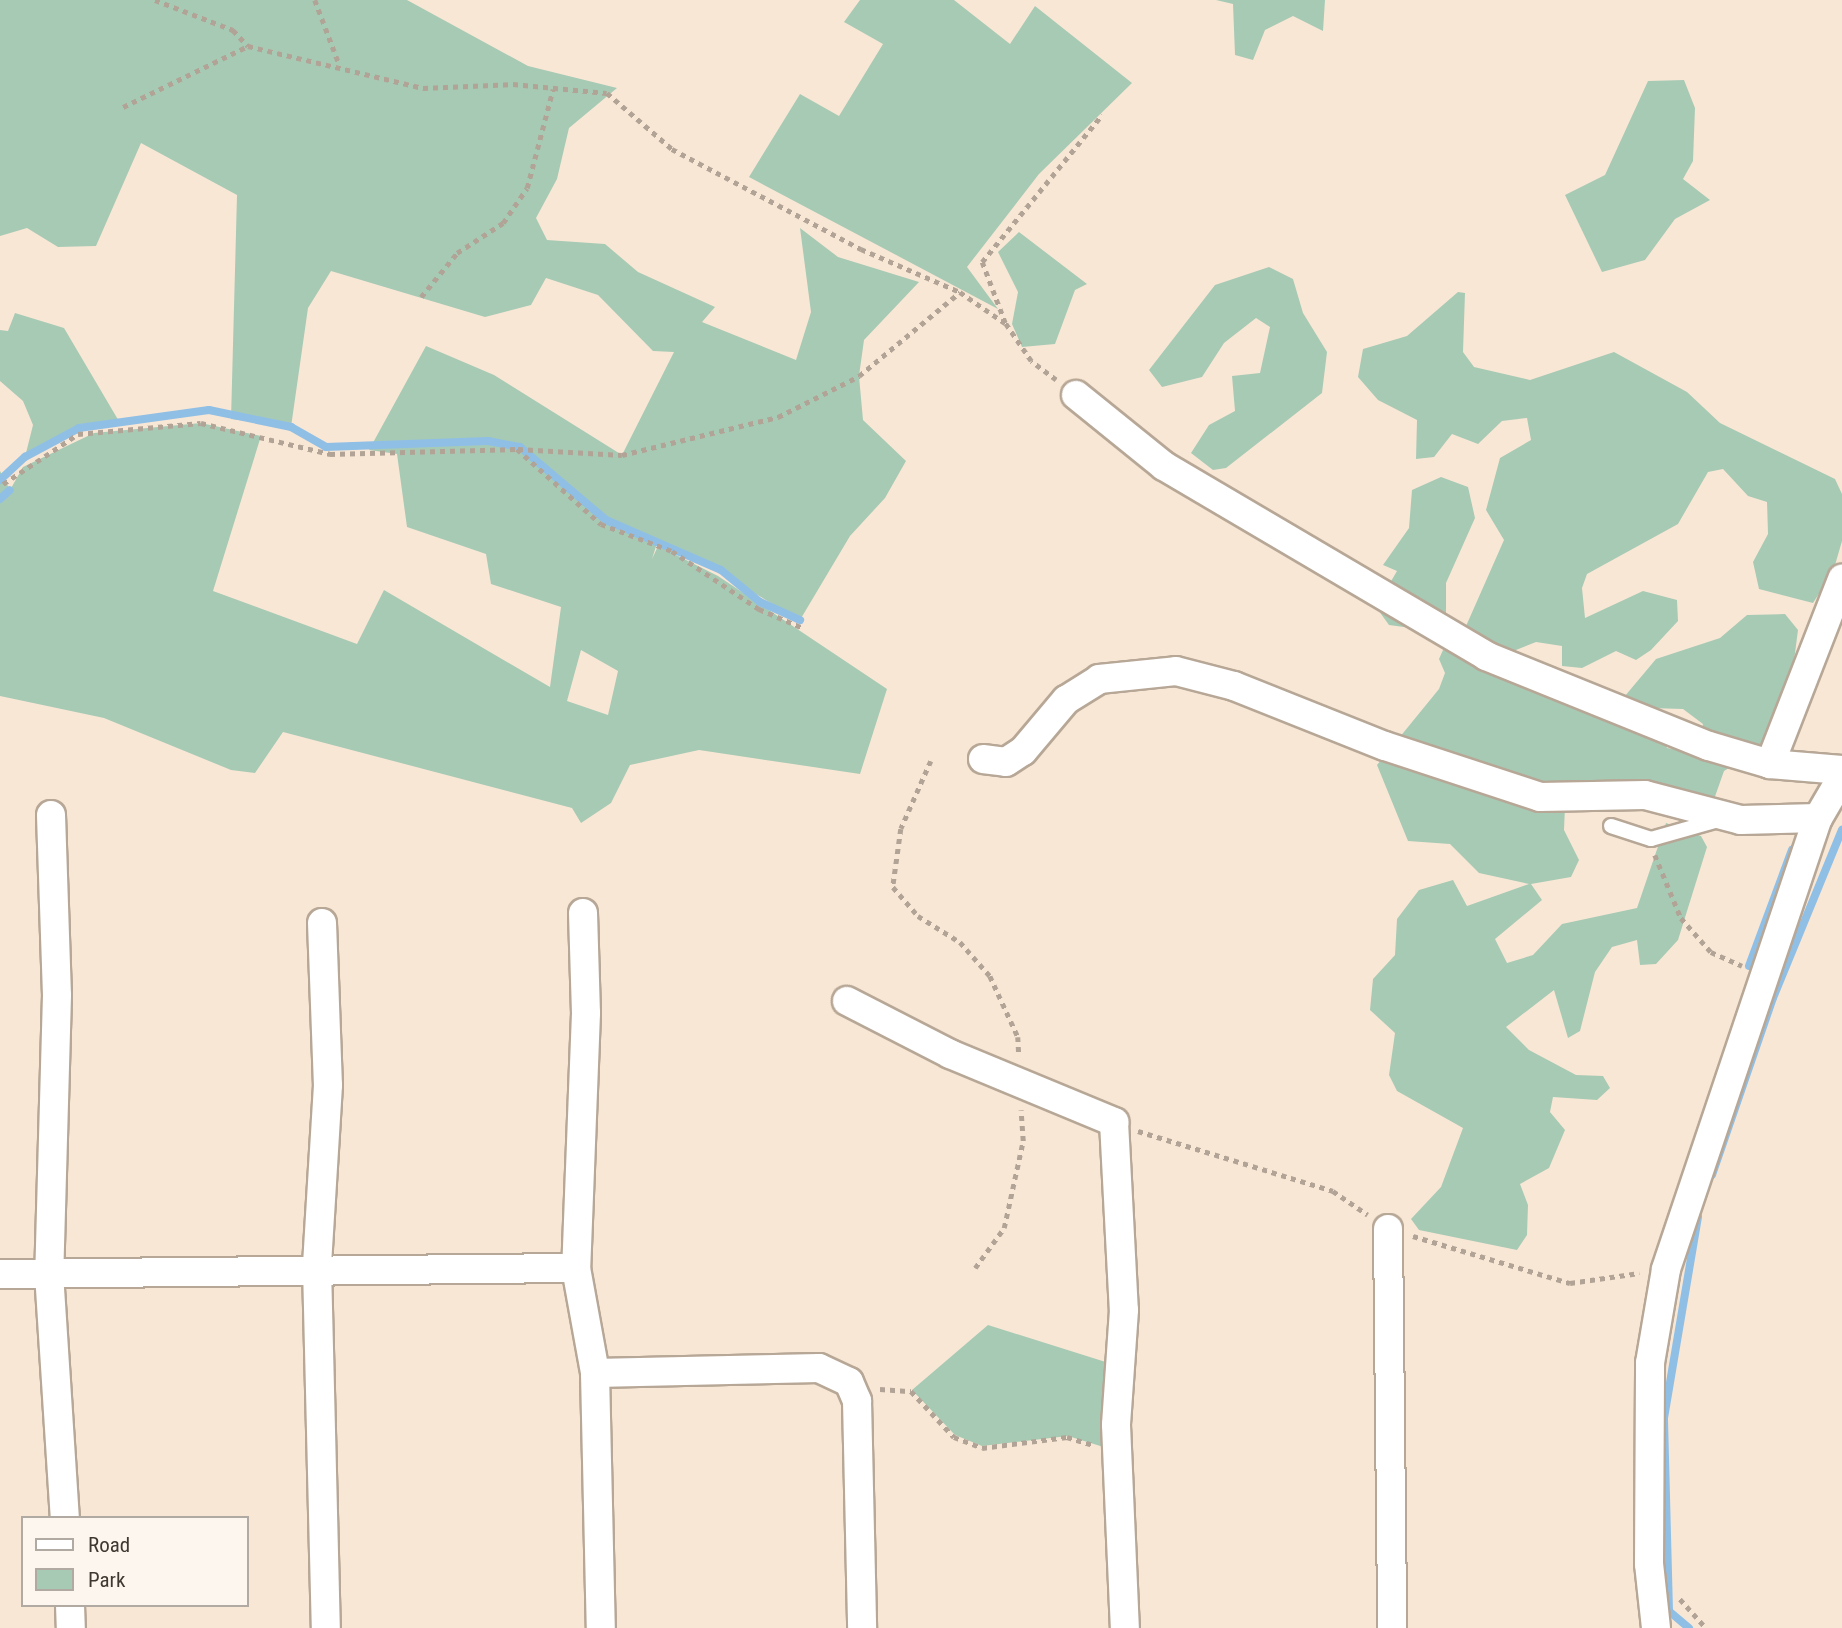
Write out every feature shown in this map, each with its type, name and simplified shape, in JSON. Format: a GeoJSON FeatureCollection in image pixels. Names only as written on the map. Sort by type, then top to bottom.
{"type":"FeatureCollection","features":[{"type":"Feature","properties":{"kind":"street"},"geometry":{"type":"LineString","coordinates":[[1076,395],[1164,466],[1486,656],[1770,764],[1842,770]]}},
{"type":"Feature","properties":{"kind":"street"},"geometry":{"type":"LineString","coordinates":[[1770,764],[1842,579]]}},
{"type":"Feature","properties":{"kind":"street"},"geometry":{"type":"LineString","coordinates":[[983,758],[1006,762],[1014,757],[1048,728],[1066,700],[1099,680],[1176,671],[1234,685],[1385,746],[1540,797],[1644,795],[1730,818],[1818,818]]}},
{"type":"Feature","properties":{"kind":"street"},"geometry":{"type":"LineString","coordinates":[[1656,1628],[1649,1564],[1650,1363],[1666,1269],[1692,1178],[1770,963],[1818,818],[1842,777]]}},
{"type":"Feature","properties":{"kind":"street"},"geometry":{"type":"LineString","coordinates":[[51,815],[57,995],[49,1273],[65,1516]]}},
{"type":"Feature","properties":{"kind":"street"},"geometry":{"type":"LineString","coordinates":[[583,913],[586,1013],[576,1268],[595,1373],[601,1628]]}},
{"type":"Feature","properties":{"kind":"street"},"geometry":{"type":"LineString","coordinates":[[322,923],[328,1085],[317,1268],[326,1628]]}},
{"type":"Feature","properties":{"kind":"street"},"geometry":{"type":"LineString","coordinates":[[847,1001],[950,1055],[1020,1080],[1114,1122],[1124,1310],[1117,1461],[1125,1628]]}},
{"type":"Feature","properties":{"kind":"street"},"geometry":{"type":"LineString","coordinates":[[1388,1229],[1392,1628]]}},
{"type":"Feature","properties":{"kind":"street"},"geometry":{"type":"LineString","coordinates":[[0,1274],[317,1268],[576,1268]]}},
{"type":"Feature","properties":{"kind":"street"},"geometry":{"type":"LineString","coordinates":[[595,1373],[819,1368],[849,1382],[858,1412],[862,1628]]}},
{"type":"Feature","properties":{"kind":"street"},"geometry":{"type":"LineString","coordinates":[[70,1607],[71,1628]]}},
{"type":"Feature","properties":{"kind":"lane"},"geometry":{"type":"LineString","coordinates":[[1611,826],[1651,839],[1730,818]]}},
{"type":"Feature","properties":{"kind":"path"},"geometry":{"type":"LineString","coordinates":[[155,0],[233,30],[248,46],[340,65],[423,88],[553,89],[618,97],[672,149],[861,249],[960,292],[1005,323]]}},
{"type":"Feature","properties":{"kind":"path"},"geometry":{"type":"LineString","coordinates":[[315,0],[340,65]]}},
{"type":"Feature","properties":{"kind":"path"},"geometry":{"type":"LineString","coordinates":[[123,107],[248,46]]}},
{"type":"Feature","properties":{"kind":"path"},"geometry":{"type":"LineString","coordinates":[[421,297],[457,253],[503,223],[527,188],[553,89]]}},
{"type":"Feature","properties":{"kind":"path"},"geometry":{"type":"LineString","coordinates":[[1076,395],[1031,361],[1005,323],[982,262],[1102,115]]}},
{"type":"Feature","properties":{"kind":"path"},"geometry":{"type":"LineString","coordinates":[[4,484],[78,434],[201,423],[330,454],[517,449],[622,455],[778,417],[859,376],[960,292]]}},
{"type":"Feature","properties":{"kind":"path"},"geometry":{"type":"LineString","coordinates":[[517,449],[601,524],[672,551],[759,609],[803,628]]}},
{"type":"Feature","properties":{"kind":"path"},"geometry":{"type":"LineString","coordinates":[[931,761],[901,829],[893,887],[918,916],[960,942],[990,976],[1018,1037],[1023,1141],[1004,1228],[975,1269]]}},
{"type":"Feature","properties":{"kind":"path"},"geometry":{"type":"LineString","coordinates":[[1651,839],[1670,898],[1712,952],[1735,967],[1770,963]]}},
{"type":"Feature","properties":{"kind":"path"},"geometry":{"type":"LineString","coordinates":[[849,1382],[911,1391],[954,1437],[982,1448],[1067,1437],[1109,1450],[1117,1461]]}},
{"type":"Feature","properties":{"kind":"green space"},"geometry":{"type":"Polygon","coordinates":[[[0,0],[407,0],[528,66],[617,88],[569,128],[557,179],[536,218],[547,240],[605,244],[638,272],[715,307],[702,322],[796,360],[811,312],[800,228],[838,257],[919,282],[864,340],[859,376],[863,420],[906,461],[885,498],[850,536],[800,620],[676,547],[658,540],[652,559],[658,546],[718,576],[887,689],[860,774],[699,750],[630,765],[611,803],[581,823],[572,808],[283,732],[255,773],[231,770],[104,718],[0,696],[0,471],[10,490],[23,467],[94,433],[201,423],[261,436],[213,591],[357,644],[384,590],[550,687],[561,607],[491,584],[486,554],[407,527],[397,454],[369,450],[426,346],[494,375],[622,455],[674,352],[653,351],[598,295],[546,278],[531,305],[485,317],[331,271],[308,308],[291,427],[231,419],[237,195],[141,143],[96,246],[58,247],[27,228],[0,236],[0,0]],[[581,650],[567,701],[608,715],[618,671],[581,650]]]}},
{"type":"Feature","properties":{"kind":"green space"},"geometry":{"type":"Polygon","coordinates":[[[860,0],[954,0],[1010,44],[1035,6],[1132,83],[1039,174],[967,267],[998,309],[749,177],[800,94],[839,116],[883,44],[844,22],[860,0]]]}},
{"type":"Feature","properties":{"kind":"green space"},"geometry":{"type":"Polygon","coordinates":[[[1216,0],[1325,0],[1323,31],[1293,16],[1265,30],[1253,60],[1235,55],[1233,4],[1216,0]]]}},
{"type":"Feature","properties":{"kind":"green space"},"geometry":{"type":"Polygon","coordinates":[[[1684,80],[1695,108],[1693,161],[1683,179],[1710,200],[1675,219],[1645,260],[1602,272],[1565,195],[1605,175],[1648,81],[1684,80]]]}},
{"type":"Feature","properties":{"kind":"green space"},"geometry":{"type":"Polygon","coordinates":[[[1019,232],[1087,284],[1075,290],[1055,344],[1022,347],[1012,324],[1018,292],[998,252],[1019,232]]]}},
{"type":"Feature","properties":{"kind":"green space"},"geometry":{"type":"Polygon","coordinates":[[[1269,267],[1293,279],[1303,313],[1327,352],[1322,393],[1226,468],[1213,470],[1191,453],[1209,425],[1235,411],[1232,376],[1260,373],[1270,327],[1256,318],[1224,343],[1202,377],[1162,387],[1149,370],[1215,285],[1269,267]]]}},
{"type":"Feature","properties":{"kind":"green space"},"geometry":{"type":"Polygon","coordinates":[[[1458,292],[1465,293],[1463,352],[1474,367],[1530,380],[1614,352],[1687,392],[1720,423],[1835,479],[1842,494],[1842,541],[1833,572],[1813,603],[1759,589],[1753,562],[1768,534],[1767,502],[1748,496],[1723,469],[1708,472],[1678,524],[1587,574],[1582,588],[1585,618],[1643,591],[1677,600],[1678,621],[1651,650],[1636,660],[1616,651],[1582,668],[1562,666],[1562,646],[1536,642],[1481,664],[1609,715],[1656,659],[1720,638],[1747,615],[1785,614],[1798,630],[1791,684],[1765,746],[1724,771],[1712,805],[1565,807],[1564,830],[1579,860],[1571,877],[1531,884],[1542,900],[1495,939],[1507,963],[1533,955],[1562,924],[1637,908],[1666,823],[1701,836],[1707,847],[1678,940],[1656,964],[1640,965],[1637,940],[1612,947],[1595,972],[1580,1031],[1568,1038],[1554,990],[1506,1027],[1529,1050],[1576,1075],[1603,1076],[1610,1088],[1597,1100],[1553,1097],[1550,1112],[1565,1130],[1549,1168],[1520,1184],[1528,1205],[1527,1235],[1517,1250],[1419,1230],[1411,1219],[1441,1187],[1463,1128],[1397,1091],[1389,1075],[1395,1033],[1370,1010],[1373,979],[1395,955],[1397,919],[1419,890],[1453,880],[1467,906],[1529,884],[1479,873],[1450,844],[1408,841],[1377,765],[1439,689],[1445,673],[1439,659],[1443,650],[1455,651],[1504,540],[1486,510],[1500,458],[1531,440],[1527,418],[1502,421],[1478,444],[1452,434],[1434,457],[1416,459],[1417,420],[1378,400],[1358,377],[1363,349],[1407,336],[1458,292]],[[1649,708],[1667,748],[1697,753],[1703,724],[1683,709],[1649,708]]]}},
{"type":"Feature","properties":{"kind":"green space"},"geometry":{"type":"Polygon","coordinates":[[[15,313],[64,328],[120,423],[79,428],[25,457],[33,425],[23,401],[0,381],[0,330],[8,331],[15,313]]]}},
{"type":"Feature","properties":{"kind":"green space"},"geometry":{"type":"Polygon","coordinates":[[[1441,477],[1468,487],[1475,518],[1446,583],[1446,618],[1426,630],[1389,625],[1376,607],[1397,571],[1383,565],[1409,528],[1412,490],[1441,477]]]}},
{"type":"Feature","properties":{"kind":"green space"},"geometry":{"type":"Polygon","coordinates":[[[988,1325],[1112,1364],[1110,1449],[1068,1436],[982,1446],[955,1435],[912,1390],[988,1325]]]}},
{"type":"Feature","properties":{"kind":"waterway"},"geometry":{"type":"LineString","coordinates":[[0,480],[25,457],[79,428],[209,410],[291,427],[326,447],[488,441],[520,447],[606,520],[721,570],[760,602],[800,620]]}},
{"type":"Feature","properties":{"kind":"waterway"},"geometry":{"type":"LineString","coordinates":[[0,499],[10,490]]}},
{"type":"Feature","properties":{"kind":"waterway"},"geometry":{"type":"LineString","coordinates":[[1712,1175],[1773,998],[1842,830]]}},
{"type":"Feature","properties":{"kind":"waterway"},"geometry":{"type":"LineString","coordinates":[[1749,966],[1792,850]]}},
{"type":"Feature","properties":{"kind":"waterway"},"geometry":{"type":"LineString","coordinates":[[1689,1628],[1669,1611],[1664,1418],[1698,1217]]}}]}
